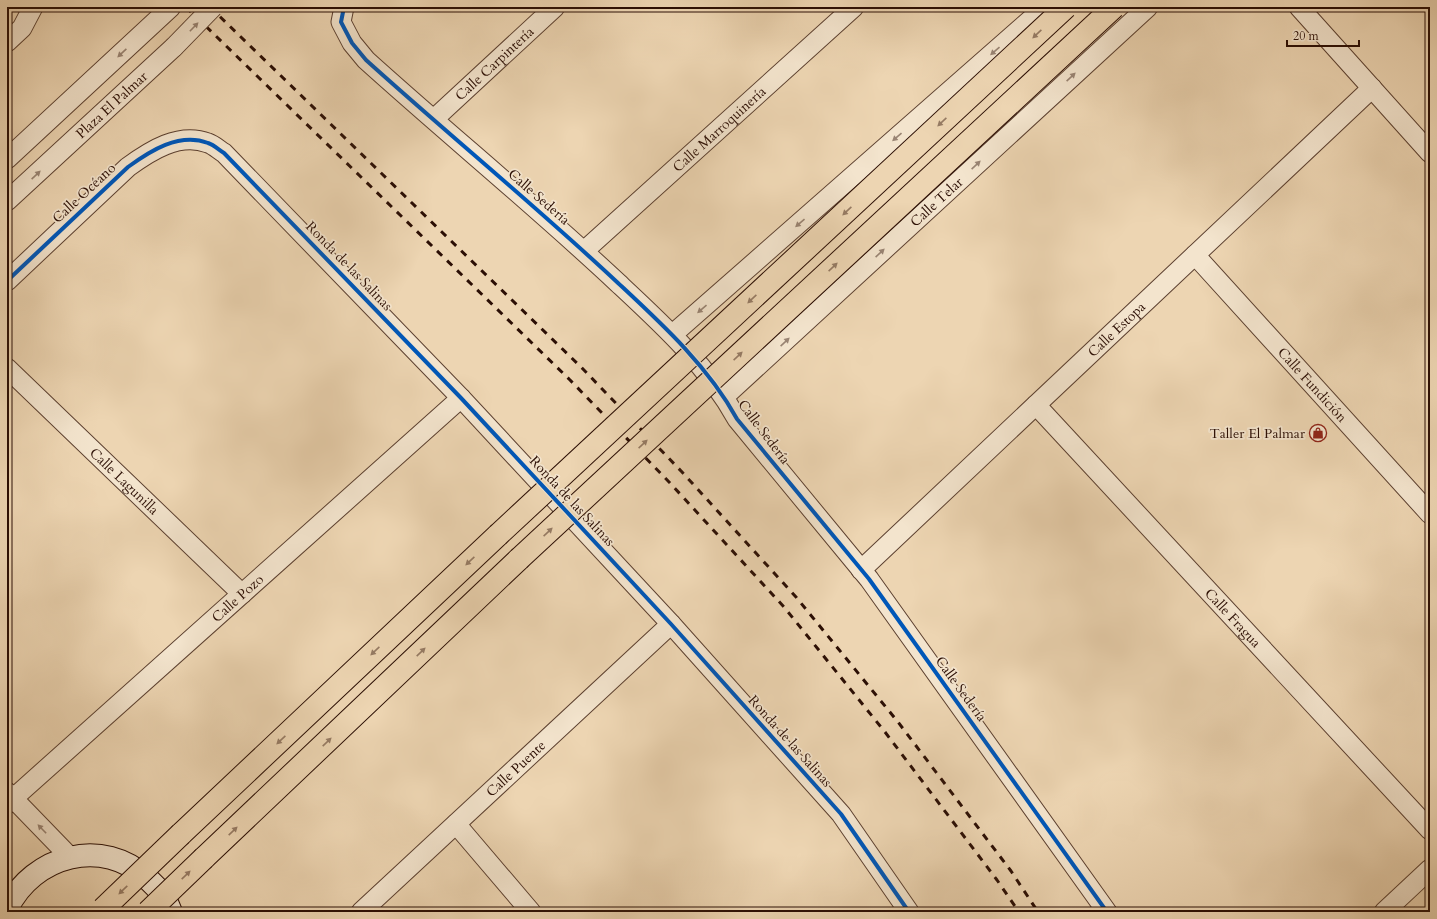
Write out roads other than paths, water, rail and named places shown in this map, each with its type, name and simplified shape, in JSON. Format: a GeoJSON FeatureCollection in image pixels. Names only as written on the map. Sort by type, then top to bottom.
{"type":"FeatureCollection","features":[{"type":"Feature","properties":{"kind":"highway"},"geometry":{"type":"LineString","coordinates":[[99,911],[498,535],[1066,7]]}},
{"type":"Feature","properties":{"kind":"highway"},"geometry":{"type":"LineString","coordinates":[[148,912],[519,559],[1114,7]]}},
{"type":"Feature","properties":{"kind":"street"},"geometry":{"type":"LineString","coordinates":[[7,42],[22,28],[33,7]]}},
{"type":"Feature","properties":{"kind":"street"},"geometry":{"type":"LineString","coordinates":[[7,159],[171,7]]}},
{"type":"Feature","properties":{"kind":"street","name":"Plaza El Palmar"},"geometry":{"type":"LineString","coordinates":[[7,201],[174,47],[214,7]]}},
{"type":"Feature","properties":{"kind":"street","name":"Calle Carpintería"},"geometry":{"type":"LineString","coordinates":[[434,119],[555,7]]}},
{"type":"Feature","properties":{"kind":"street","name":"Calle Marroquinería"},"geometry":{"type":"LineString","coordinates":[[584,251],[854,7]]}},
{"type":"Feature","properties":{"kind":"street"},"geometry":{"type":"LineString","coordinates":[[673,334],[1045,7]]}},
{"type":"Feature","properties":{"kind":"street","name":"Calle Telar"},"geometry":{"type":"LineString","coordinates":[[725,396],[1148,7]]}},
{"type":"Feature","properties":{"kind":"street"},"geometry":{"type":"LineString","coordinates":[[1299,7],[1430,153]]}},
{"type":"Feature","properties":{"kind":"street","name":"Calle Sedería"},"geometry":{"type":"LineString","coordinates":[[343,15],[352,43],[366,60],[584,251],[673,334],[725,396],[737,419],[869,579],[1107,912]]}},
{"type":"Feature","properties":{"kind":"street","name":"Calle Estopa"},"geometry":{"type":"LineString","coordinates":[[861,570],[1372,88]]}},
{"type":"Feature","properties":{"kind":"street","name":"Calle Océano"},"geometry":{"type":"LineString","coordinates":[[7,281],[128,167],[148,153],[169,143],[187,140]]}},
{"type":"Feature","properties":{"kind":"street","name":"Ronda de las Salinas"},"geometry":{"type":"LineString","coordinates":[[187,140],[208,143],[224,153],[461,398],[670,624],[841,814],[910,912]]}},
{"type":"Feature","properties":{"kind":"street","name":"Calle Fundición"},"geometry":{"type":"LineString","coordinates":[[1195,255],[1430,514]]}},
{"type":"Feature","properties":{"kind":"street","name":"Calle Lagunilla"},"geometry":{"type":"LineString","coordinates":[[7,368],[242,594]]}},
{"type":"Feature","properties":{"kind":"street","name":"Calle Pozo"},"geometry":{"type":"LineString","coordinates":[[9,798],[242,594],[461,398]]}},
{"type":"Feature","properties":{"kind":"street","name":"Calle Fragua"},"geometry":{"type":"LineString","coordinates":[[1036,405],[1430,830]]}},
{"type":"Feature","properties":{"kind":"street","name":"Calle Puente"},"geometry":{"type":"LineString","coordinates":[[361,912],[670,624]]}},
{"type":"Feature","properties":{"kind":"street"},"geometry":{"type":"LineString","coordinates":[[9,798],[70,857]]}},
{"type":"Feature","properties":{"kind":"street"},"geometry":{"type":"LineString","coordinates":[[456,824],[531,912]]}},
{"type":"Feature","properties":{"kind":"street"},"geometry":{"type":"LineString","coordinates":[[7,909],[14,895],[29,877],[48,864],[70,857],[95,855],[118,860],[140,872],[158,888],[171,912]]}},
{"type":"Feature","properties":{"kind":"street"},"geometry":{"type":"LineString","coordinates":[[1384,912],[1430,869]]}},
{"type":"Feature","properties":{"kind":"railway"},"geometry":{"type":"LineString","coordinates":[[186,7],[570,380],[670,483],[784,607],[885,732],[997,880],[1019,912]]}},
{"type":"Feature","properties":{"kind":"railway"},"geometry":{"type":"LineString","coordinates":[[210,7],[582,368],[682,472],[796,597],[898,722],[1011,871],[1038,912]]}},
{"type":"Feature","properties":{"kind":"place","name":"Taller El Palmar"},"geometry":{"type":"Point","coordinates":[1318,433]}}]}
